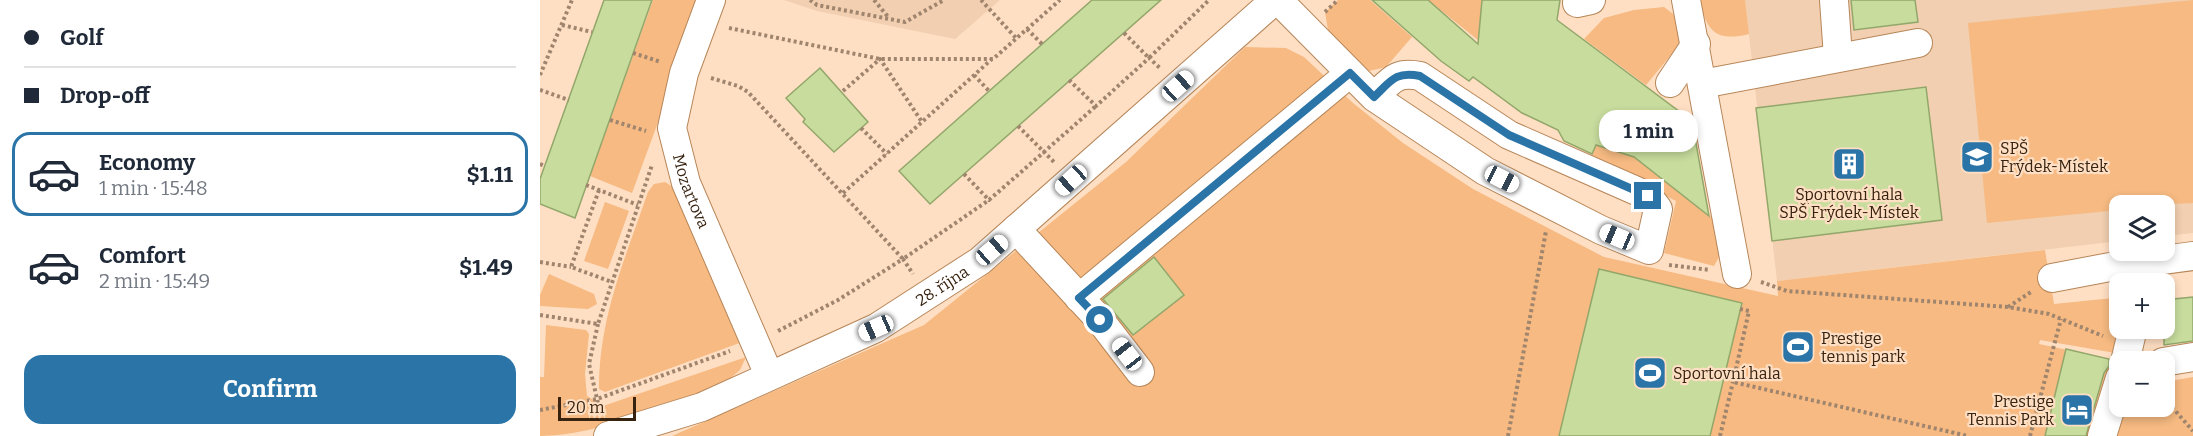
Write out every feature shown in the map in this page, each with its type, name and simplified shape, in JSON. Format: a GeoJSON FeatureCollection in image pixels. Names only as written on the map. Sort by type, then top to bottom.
{"type":"FeatureCollection","features":[{"type":"Feature","properties":{"kind":"street"},"geometry":{"type":"LineString","coordinates":[[1277,0],[1374,97],[1485,171],[1649,250],[1658,209],[1648,196],[1509,135],[1420,76],[1406,73],[1393,78],[1374,97]]}},
{"type":"Feature","properties":{"kind":"street","name":"28. října"},"geometry":{"type":"LineString","coordinates":[[604,427],[702,406],[876,328],[980,261],[1277,0]]}},
{"type":"Feature","properties":{"kind":"street"},"geometry":{"type":"LineString","coordinates":[[1686,0],[1737,274]]}},
{"type":"Feature","properties":{"kind":"street"},"geometry":{"type":"LineString","coordinates":[[1834,0],[1838,57]]}},
{"type":"Feature","properties":{"kind":"street","name":"Mozartova"},"geometry":{"type":"LineString","coordinates":[[707,11],[685,70],[672,128],[686,183],[769,375]]}},
{"type":"Feature","properties":{"kind":"street"},"geometry":{"type":"LineString","coordinates":[[1702,84],[1918,43]]}},
{"type":"Feature","properties":{"kind":"street"},"geometry":{"type":"LineString","coordinates":[[1670,83],[1696,44]]}},
{"type":"Feature","properties":{"kind":"street"},"geometry":{"type":"LineString","coordinates":[[1079,298],[1350,73]]}},
{"type":"Feature","properties":{"kind":"street"},"geometry":{"type":"LineString","coordinates":[[1016,229],[1079,298],[1140,372]]}},
{"type":"Feature","properties":{"kind":"street"},"geometry":{"type":"LineString","coordinates":[[2052,278],[2148,272],[2193,256]]}},
{"type":"Feature","properties":{"kind":"street"},"geometry":{"type":"LineString","coordinates":[[2175,360],[2193,357]]}},
{"type":"Feature","properties":{"kind":"street"},"geometry":{"type":"LineString","coordinates":[[2102,436],[2109,413]]}},
{"type":"Feature","properties":{"kind":"path"},"geometry":{"type":"LineString","coordinates":[[540,75],[572,0]]}},
{"type":"Feature","properties":{"kind":"path"},"geometry":{"type":"LineString","coordinates":[[810,0],[818,5],[905,22],[944,0]]}},
{"type":"Feature","properties":{"kind":"path"},"geometry":{"type":"LineString","coordinates":[[874,0],[890,18]]}},
{"type":"Feature","properties":{"kind":"path"},"geometry":{"type":"LineString","coordinates":[[981,0],[1016,39]]}},
{"type":"Feature","properties":{"kind":"path"},"geometry":{"type":"LineString","coordinates":[[843,193],[1060,0]]}},
{"type":"Feature","properties":{"kind":"path"},"geometry":{"type":"LineString","coordinates":[[540,410],[597,399],[754,343],[838,300],[989,200],[1149,58],[1209,0]]}},
{"type":"Feature","properties":{"kind":"path"},"geometry":{"type":"LineString","coordinates":[[707,11],[880,60],[993,59]]}},
{"type":"Feature","properties":{"kind":"path"},"geometry":{"type":"LineString","coordinates":[[562,25],[592,32]]}},
{"type":"Feature","properties":{"kind":"path"},"geometry":{"type":"LineString","coordinates":[[1027,29],[1042,44]]}},
{"type":"Feature","properties":{"kind":"path"},"geometry":{"type":"LineString","coordinates":[[1124,33],[1178,86]]}},
{"type":"Feature","properties":{"kind":"path"},"geometry":{"type":"LineString","coordinates":[[633,54],[738,86],[748,92],[903,258],[927,295]]}},
{"type":"Feature","properties":{"kind":"path"},"geometry":{"type":"LineString","coordinates":[[843,92],[880,60]]}},
{"type":"Feature","properties":{"kind":"path"},"geometry":{"type":"LineString","coordinates":[[880,60],[922,122]]}},
{"type":"Feature","properties":{"kind":"path"},"geometry":{"type":"LineString","coordinates":[[974,75],[990,91]]}},
{"type":"Feature","properties":{"kind":"path"},"geometry":{"type":"LineString","coordinates":[[1069,81],[1096,106]]}},
{"type":"Feature","properties":{"kind":"path"},"geometry":{"type":"LineString","coordinates":[[540,90],[568,100]]}},
{"type":"Feature","properties":{"kind":"path"},"geometry":{"type":"LineString","coordinates":[[610,120],[651,133]]}},
{"type":"Feature","properties":{"kind":"path"},"geometry":{"type":"LineString","coordinates":[[1018,126],[1071,180]]}},
{"type":"Feature","properties":{"kind":"path"},"geometry":{"type":"LineString","coordinates":[[861,128],[887,154]]}},
{"type":"Feature","properties":{"kind":"path"},"geometry":{"type":"LineString","coordinates":[[604,427],[589,364],[598,324],[655,156]]}},
{"type":"Feature","properties":{"kind":"path"},"geometry":{"type":"LineString","coordinates":[[964,174],[989,200]]}},
{"type":"Feature","properties":{"kind":"path"},"geometry":{"type":"LineString","coordinates":[[586,185],[638,205]]}},
{"type":"Feature","properties":{"kind":"path"},"geometry":{"type":"LineString","coordinates":[[571,267],[599,190]]}},
{"type":"Feature","properties":{"kind":"path"},"geometry":{"type":"LineString","coordinates":[[1508,436],[1551,204]]}},
{"type":"Feature","properties":{"kind":"path"},"geometry":{"type":"LineString","coordinates":[[1649,250],[1666,264],[1737,274],[1787,291],[2008,307],[2061,319],[2134,351]]}},
{"type":"Feature","properties":{"kind":"path"},"geometry":{"type":"LineString","coordinates":[[540,262],[571,267],[612,282]]}},
{"type":"Feature","properties":{"kind":"path"},"geometry":{"type":"LineString","coordinates":[[1720,436],[1749,311],[1740,309]]}},
{"type":"Feature","properties":{"kind":"path"},"geometry":{"type":"LineString","coordinates":[[540,315],[598,324]]}},
{"type":"Feature","properties":{"kind":"path"},"geometry":{"type":"LineString","coordinates":[[2030,436],[2061,319]]}},
{"type":"Feature","properties":{"kind":"path"},"geometry":{"type":"LineString","coordinates":[[1733,382],[1968,436]]}},
{"type":"Feature","properties":{"kind":"path"},"geometry":{"type":"LineString","coordinates":[[2175,411],[2193,431]]}},
{"type":"Feature","properties":{"kind":"shaded area"},"geometry":{"type":"Polygon","coordinates":[[[653,0],[703,0],[632,193],[590,176],[653,0]]]}},
{"type":"Feature","properties":{"kind":"shaded area"},"geometry":{"type":"Polygon","coordinates":[[[784,0],[1000,0],[955,39],[817,11],[784,0]]]}},
{"type":"Feature","properties":{"kind":"shaded area"},"geometry":{"type":"Polygon","coordinates":[[[1338,0],[1370,0],[1412,37],[1386,67],[1369,71],[1328,30],[1325,12],[1338,0]]]}},
{"type":"Feature","properties":{"kind":"shaded area"},"geometry":{"type":"Polygon","coordinates":[[[1428,0],[1482,0],[1493,52],[1428,0]]]}},
{"type":"Feature","properties":{"kind":"shaded area"},"geometry":{"type":"Polygon","coordinates":[[[1700,0],[1745,0],[1749,34],[1729,37],[1715,32],[1706,20],[1700,0]]]}},
{"type":"Feature","properties":{"kind":"shaded area","name":"SPŠ Frýdek-Místek"},"geometry":{"type":"Polygon","coordinates":[[[1745,0],[2193,0],[2193,233],[2175,235],[2175,195],[2109,195],[2109,242],[1777,281],[1745,0]]]}},
{"type":"Feature","properties":{"kind":"shaded area"},"geometry":{"type":"Polygon","coordinates":[[[2193,0],[2193,203],[2175,204],[2175,195],[2109,195],[2109,211],[1987,223],[1968,23],[2193,0]]]}},
{"type":"Feature","properties":{"kind":"shaded area"},"geometry":{"type":"Polygon","coordinates":[[[1664,7],[1677,17],[1680,44],[1646,85],[1584,39],[1604,18],[1634,10],[1664,7]]]}},
{"type":"Feature","properties":{"kind":"shaded area"},"geometry":{"type":"Polygon","coordinates":[[[1245,47],[1286,48],[1304,57],[1353,103],[1403,143],[1473,189],[1604,257],[1778,296],[1777,281],[2045,250],[2054,304],[2109,298],[2109,339],[2121,339],[2121,351],[2109,352],[2040,340],[2039,344],[2109,359],[2109,390],[2098,436],[672,436],[924,325],[1126,162],[1245,47]]]}},
{"type":"Feature","properties":{"kind":"shaded area"},"geometry":{"type":"Polygon","coordinates":[[[1596,145],[1634,157],[1715,220],[1724,248],[1714,266],[1664,253],[1676,201],[1591,158],[1596,145]]]}},
{"type":"Feature","properties":{"kind":"shaded area"},"geometry":{"type":"Polygon","coordinates":[[[665,182],[679,191],[745,341],[605,392],[599,389],[603,337],[608,313],[648,192],[654,184],[665,182]]]}},
{"type":"Feature","properties":{"kind":"shaded area"},"geometry":{"type":"Polygon","coordinates":[[[605,202],[629,211],[608,269],[584,261],[605,202]]]}},
{"type":"Feature","properties":{"kind":"shaded area"},"geometry":{"type":"Polygon","coordinates":[[[549,274],[594,294],[597,304],[588,309],[540,306],[540,295],[549,274]]]}},
{"type":"Feature","properties":{"kind":"shaded area"},"geometry":{"type":"Polygon","coordinates":[[[546,325],[586,330],[589,334],[585,374],[587,396],[603,406],[746,357],[740,370],[725,383],[610,425],[563,435],[540,436],[540,377],[544,377],[546,325]]]}},
{"type":"Feature","properties":{"kind":"shaded area"},"geometry":{"type":"Polygon","coordinates":[[[2193,377],[2193,436],[2107,436],[2115,417],[2175,417],[2175,380],[2193,377]]]}},
{"type":"Feature","properties":{"kind":"building"},"geometry":{"type":"Polygon","coordinates":[[[604,0],[652,0],[575,218],[540,204],[540,179],[604,0]]]}},
{"type":"Feature","properties":{"kind":"building"},"geometry":{"type":"Polygon","coordinates":[[[1092,0],[1161,0],[930,204],[899,171],[1092,0]]]}},
{"type":"Feature","properties":{"kind":"building"},"geometry":{"type":"Polygon","coordinates":[[[1372,0],[1428,0],[1478,44],[1482,0],[1560,0],[1557,20],[1692,121],[1709,216],[1634,157],[1596,145],[1592,154],[1564,141],[1558,130],[1522,113],[1473,77],[1469,81],[1441,61],[1372,0]]]}},
{"type":"Feature","properties":{"kind":"building"},"geometry":{"type":"Polygon","coordinates":[[[1851,0],[1915,0],[1918,22],[1854,30],[1851,0]]]}},
{"type":"Feature","properties":{"kind":"building"},"geometry":{"type":"Polygon","coordinates":[[[820,68],[868,122],[834,152],[803,122],[805,119],[786,98],[820,68]]]}},
{"type":"Feature","properties":{"kind":"building","name":"Sportovní hala SPŠ Frýdek-Místek"},"geometry":{"type":"Polygon","coordinates":[[[1926,87],[1942,220],[1772,241],[1756,108],[1926,87]]]}},
{"type":"Feature","properties":{"kind":"building"},"geometry":{"type":"Polygon","coordinates":[[[1154,257],[1184,295],[1133,335],[1103,299],[1154,257]]]}},
{"type":"Feature","properties":{"kind":"building","name":"Sportovní hala"},"geometry":{"type":"Polygon","coordinates":[[[1599,269],[1742,303],[1710,436],[1559,436],[1599,269]]]}},
{"type":"Feature","properties":{"kind":"building"},"geometry":{"type":"Polygon","coordinates":[[[2193,297],[2193,341],[2164,345],[2164,339],[2175,339],[2175,299],[2193,297]]]}},
{"type":"Feature","properties":{"kind":"building","name":"Prestige Tennis Park"},"geometry":{"type":"Polygon","coordinates":[[[2066,349],[2109,359],[2109,366],[2104,373],[2086,436],[2045,436],[2066,349]]]}},
{"type":"Feature","properties":{"kind":"place","name":"SPŠ Frýdek-Místek"},"geometry":{"type":"Point","coordinates":[1977,157]}},
{"type":"Feature","properties":{"kind":"place","name":"Sportovní hala SPŠ Frýdek-Místek"},"geometry":{"type":"Point","coordinates":[1849,164]}},
{"type":"Feature","properties":{"kind":"place","name":"Prestige tennis park"},"geometry":{"type":"Point","coordinates":[1798,347]}},
{"type":"Feature","properties":{"kind":"place","name":"Sportovní hala"},"geometry":{"type":"Point","coordinates":[1650,373]}},
{"type":"Feature","properties":{"kind":"place","name":"Prestige Tennis Park"},"geometry":{"type":"Point","coordinates":[2077,410]}},
{"type":"Feature","properties":{"kind":"route"},"geometry":{"type":"LineString","coordinates":[[1100,320],[1079,298],[1350,73],[1374,97],[1393,78],[1406,73],[1420,76],[1509,135],[1648,196]]}}]}
